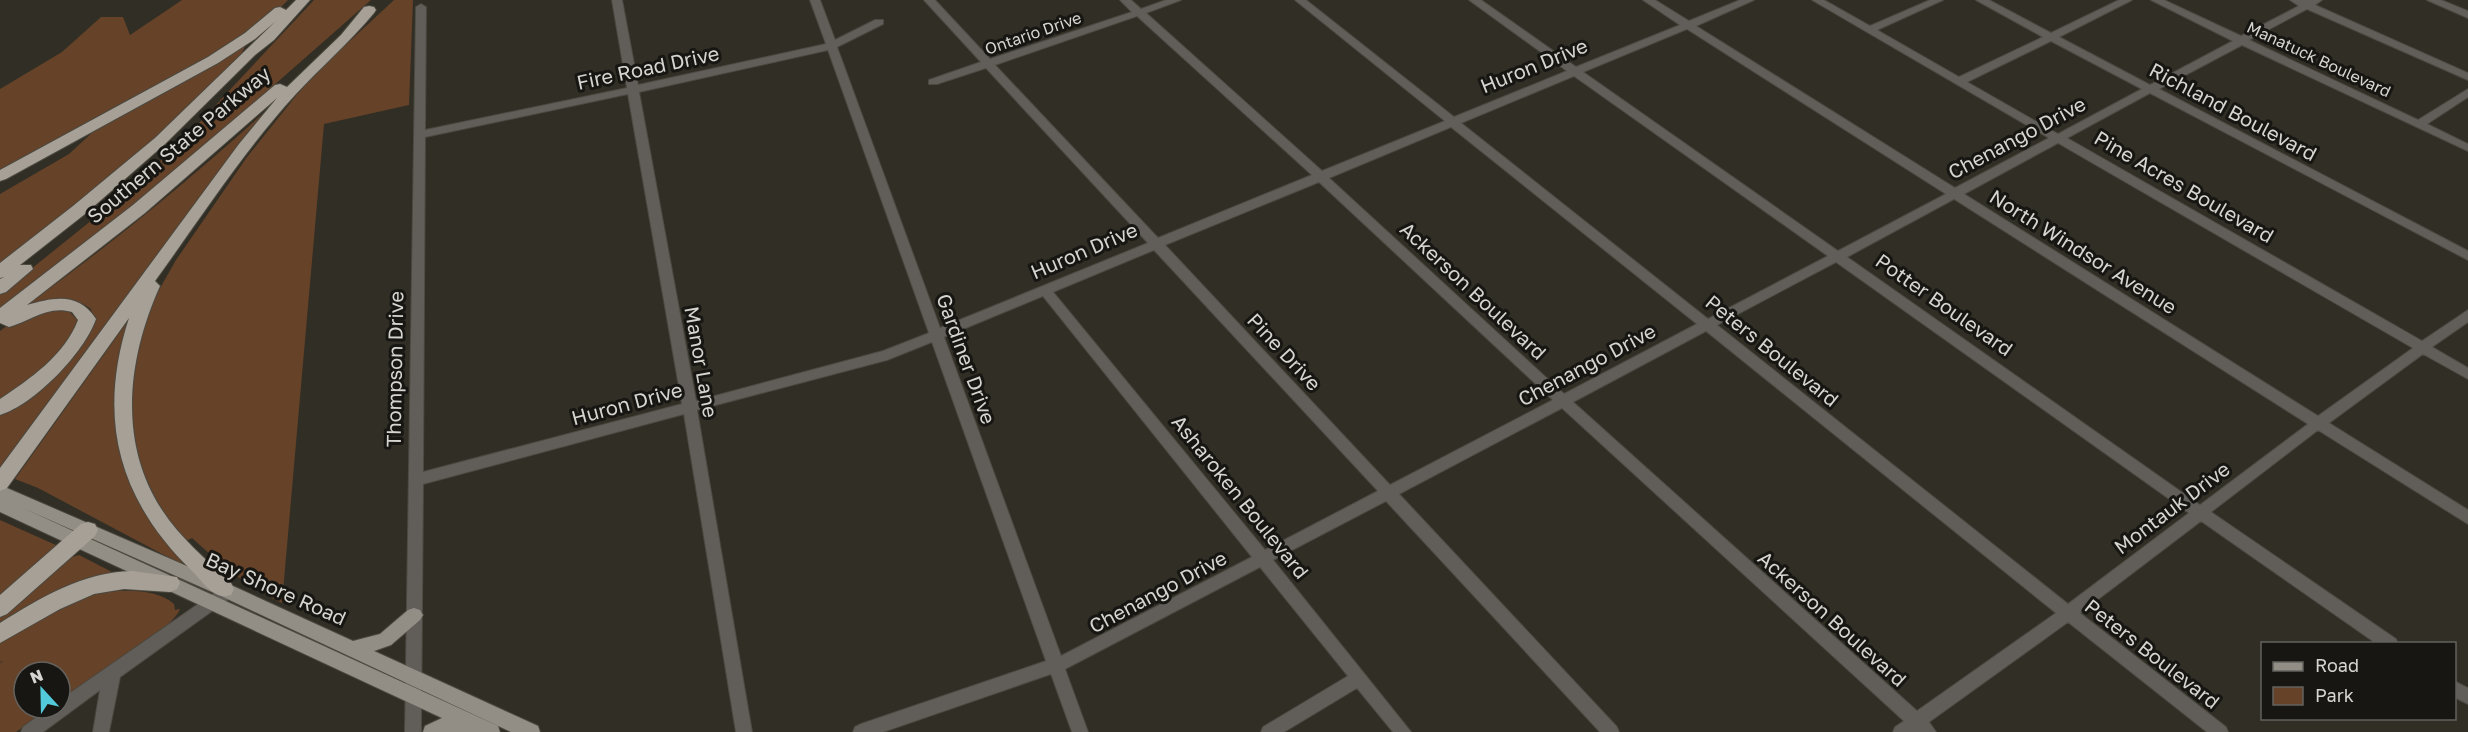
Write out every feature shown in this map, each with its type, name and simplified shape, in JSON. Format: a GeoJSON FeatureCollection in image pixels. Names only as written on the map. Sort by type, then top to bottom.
{"type":"FeatureCollection","features":[{"type":"Feature","properties":{"kind":"highway"},"geometry":{"type":"LineString","coordinates":[[0,176],[213,60],[250,36],[291,0]]}},
{"type":"Feature","properties":{"kind":"highway","name":"Southern State Parkway"},"geometry":{"type":"LineString","coordinates":[[0,288],[80,225],[162,153],[260,52],[269,38],[303,0]]}},
{"type":"Feature","properties":{"kind":"highway"},"geometry":{"type":"LineString","coordinates":[[0,483],[271,113],[346,38],[375,5]]}},
{"type":"Feature","properties":{"kind":"highway","name":"Southern State Parkway"},"geometry":{"type":"LineString","coordinates":[[0,317],[161,191],[375,5]]}},
{"type":"Feature","properties":{"kind":"highway","name":"Southern State Parkway"},"geometry":{"type":"LineString","coordinates":[[0,272],[128,170],[187,116],[250,52],[269,38]]}},
{"type":"Feature","properties":{"kind":"highway"},"geometry":{"type":"LineString","coordinates":[[192,218],[150,289],[137,318],[124,373],[123,417],[133,467],[149,504],[221,594]]}},
{"type":"Feature","properties":{"kind":"highway"},"geometry":{"type":"LineString","coordinates":[[0,326],[28,311],[54,304],[73,305],[81,310],[87,319],[82,332],[62,358],[32,386],[0,408]]}},
{"type":"Feature","properties":{"kind":"highway"},"geometry":{"type":"LineString","coordinates":[[0,609],[82,535]]}},
{"type":"Feature","properties":{"kind":"highway"},"geometry":{"type":"LineString","coordinates":[[0,633],[55,603],[98,585],[124,580],[170,583]]}},
{"type":"Feature","properties":{"kind":"main road","name":"Bay Shore Road"},"geometry":{"type":"LineString","coordinates":[[0,491],[25,509],[82,535],[352,649],[469,722],[491,732]]}},
{"type":"Feature","properties":{"kind":"main road","name":"Bay Shore Road"},"geometry":{"type":"LineString","coordinates":[[0,505],[25,509]]}},
{"type":"Feature","properties":{"kind":"main road","name":"Bay Shore Road"},"geometry":{"type":"LineString","coordinates":[[82,535],[170,583],[221,594],[414,687],[531,732]]}},
{"type":"Feature","properties":{"kind":"main road"},"geometry":{"type":"LineString","coordinates":[[352,649],[385,640],[414,615]]}},
{"type":"Feature","properties":{"kind":"main road"},"geometry":{"type":"LineString","coordinates":[[432,732],[450,724],[469,722]]}},
{"type":"Feature","properties":{"kind":"street","name":"Manor Lane"},"geometry":{"type":"LineString","coordinates":[[617,0],[690,408],[744,732]]}},
{"type":"Feature","properties":{"kind":"street","name":"Gardiner Drive"},"geometry":{"type":"LineString","coordinates":[[815,0],[1080,732]]}},
{"type":"Feature","properties":{"kind":"street","name":"Pine Drive"},"geometry":{"type":"LineString","coordinates":[[929,0],[1611,732]]}},
{"type":"Feature","properties":{"kind":"street","name":"Ackerson Boulevard"},"geometry":{"type":"LineString","coordinates":[[1125,0],[1928,732]]}},
{"type":"Feature","properties":{"kind":"street","name":"Ontario Drive"},"geometry":{"type":"LineString","coordinates":[[933,82],[1176,0]]}},
{"type":"Feature","properties":{"kind":"street","name":"Peters Boulevard"},"geometry":{"type":"LineString","coordinates":[[1300,0],[2220,732]]}},
{"type":"Feature","properties":{"kind":"street","name":"Potter Boulevard"},"geometry":{"type":"LineString","coordinates":[[1474,0],[2387,642]]}},
{"type":"Feature","properties":{"kind":"street","name":"North Windsor Avenue"},"geometry":{"type":"LineString","coordinates":[[1648,0],[2468,518]]}},
{"type":"Feature","properties":{"kind":"street","name":"Huron Drive"},"geometry":{"type":"LineString","coordinates":[[415,480],[887,355],[1749,0]]}},
{"type":"Feature","properties":{"kind":"street","name":"Pine Acres Boulevard"},"geometry":{"type":"LineString","coordinates":[[1817,0],[2468,374]]}},
{"type":"Feature","properties":{"kind":"street"},"geometry":{"type":"LineString","coordinates":[[1869,30],[1938,0]]}},
{"type":"Feature","properties":{"kind":"street","name":"Richland Boulevard"},"geometry":{"type":"LineString","coordinates":[[1981,0],[2468,256]]}},
{"type":"Feature","properties":{"kind":"street"},"geometry":{"type":"LineString","coordinates":[[1960,81],[2127,0]]}},
{"type":"Feature","properties":{"kind":"street","name":"Manatuck Boulevard"},"geometry":{"type":"LineString","coordinates":[[2156,0],[2468,148]]}},
{"type":"Feature","properties":{"kind":"street"},"geometry":{"type":"LineString","coordinates":[[2432,0],[2468,15]]}},
{"type":"Feature","properties":{"kind":"street"},"geometry":{"type":"LineString","coordinates":[[2307,2],[2468,77]]}},
{"type":"Feature","properties":{"kind":"street","name":"Chenango Drive"},"geometry":{"type":"LineString","coordinates":[[861,732],[1070,660],[1838,256],[2241,41],[2307,2]]}},
{"type":"Feature","properties":{"kind":"street","name":"Thompson Drive"},"geometry":{"type":"LineString","coordinates":[[413,732],[421,7]]}},
{"type":"Feature","properties":{"kind":"street","name":"Fire Road Drive"},"geometry":{"type":"LineString","coordinates":[[418,135],[831,46],[879,22]]}},
{"type":"Feature","properties":{"kind":"street"},"geometry":{"type":"LineString","coordinates":[[2418,124],[2468,92]]}},
{"type":"Feature","properties":{"kind":"street","name":"Asharoken Boulevard"},"geometry":{"type":"LineString","coordinates":[[1044,289],[1403,732]]}},
{"type":"Feature","properties":{"kind":"street","name":"Montauk Drive"},"geometry":{"type":"LineString","coordinates":[[1901,732],[2068,613],[2317,424],[2424,349],[2468,315]]}},
{"type":"Feature","properties":{"kind":"street"},"geometry":{"type":"LineString","coordinates":[[29,732],[221,594]]}},
{"type":"Feature","properties":{"kind":"street"},"geometry":{"type":"LineString","coordinates":[[101,732],[112,673]]}},
{"type":"Feature","properties":{"kind":"street"},"geometry":{"type":"LineString","coordinates":[[1269,732],[1360,678]]}},
{"type":"Feature","properties":{"kind":"green space"},"geometry":{"type":"Polygon","coordinates":[[[182,0],[288,0],[275,13],[228,48],[0,172],[0,89],[62,52],[101,17],[123,17],[130,35],[182,0]]]}},
{"type":"Feature","properties":{"kind":"green space"},"geometry":{"type":"Polygon","coordinates":[[[314,0],[371,0],[173,174],[0,311],[0,294],[123,195],[183,140],[314,0]]]}},
{"type":"Feature","properties":{"kind":"green space"},"geometry":{"type":"Polygon","coordinates":[[[394,0],[413,0],[409,105],[324,124],[282,603],[246,582],[192,538],[186,541],[156,504],[137,461],[130,414],[136,348],[152,302],[176,260],[247,157],[311,77],[394,0]]]}},
{"type":"Feature","properties":{"kind":"green space"},"geometry":{"type":"Polygon","coordinates":[[[247,43],[240,56],[149,146],[0,268],[0,194],[69,154],[96,129],[247,43]]]}},
{"type":"Feature","properties":{"kind":"green space"},"geometry":{"type":"Polygon","coordinates":[[[269,108],[0,474],[0,412],[94,323],[91,309],[77,302],[62,301],[30,307],[31,302],[153,208],[269,108]]]}},
{"type":"Feature","properties":{"kind":"green space"},"geometry":{"type":"Polygon","coordinates":[[[46,310],[68,310],[78,321],[76,332],[59,355],[0,404],[0,331],[9,324],[46,310]]]}},
{"type":"Feature","properties":{"kind":"green space"},"geometry":{"type":"Polygon","coordinates":[[[130,318],[114,404],[123,466],[147,516],[184,562],[181,564],[38,488],[15,479],[130,318]]]}},
{"type":"Feature","properties":{"kind":"green space"},"geometry":{"type":"Polygon","coordinates":[[[0,520],[58,546],[0,603],[0,520]]]}},
{"type":"Feature","properties":{"kind":"green space"},"geometry":{"type":"Polygon","coordinates":[[[79,555],[114,573],[0,629],[0,617],[57,566],[61,567],[72,557],[79,555]]]}},
{"type":"Feature","properties":{"kind":"green space"},"geometry":{"type":"Polygon","coordinates":[[[106,587],[106,592],[151,593],[167,599],[174,604],[175,610],[180,609],[162,630],[72,693],[72,660],[12,660],[12,720],[33,720],[16,732],[0,732],[0,663],[3,661],[0,662],[0,642],[63,604],[106,587]]]}}]}
